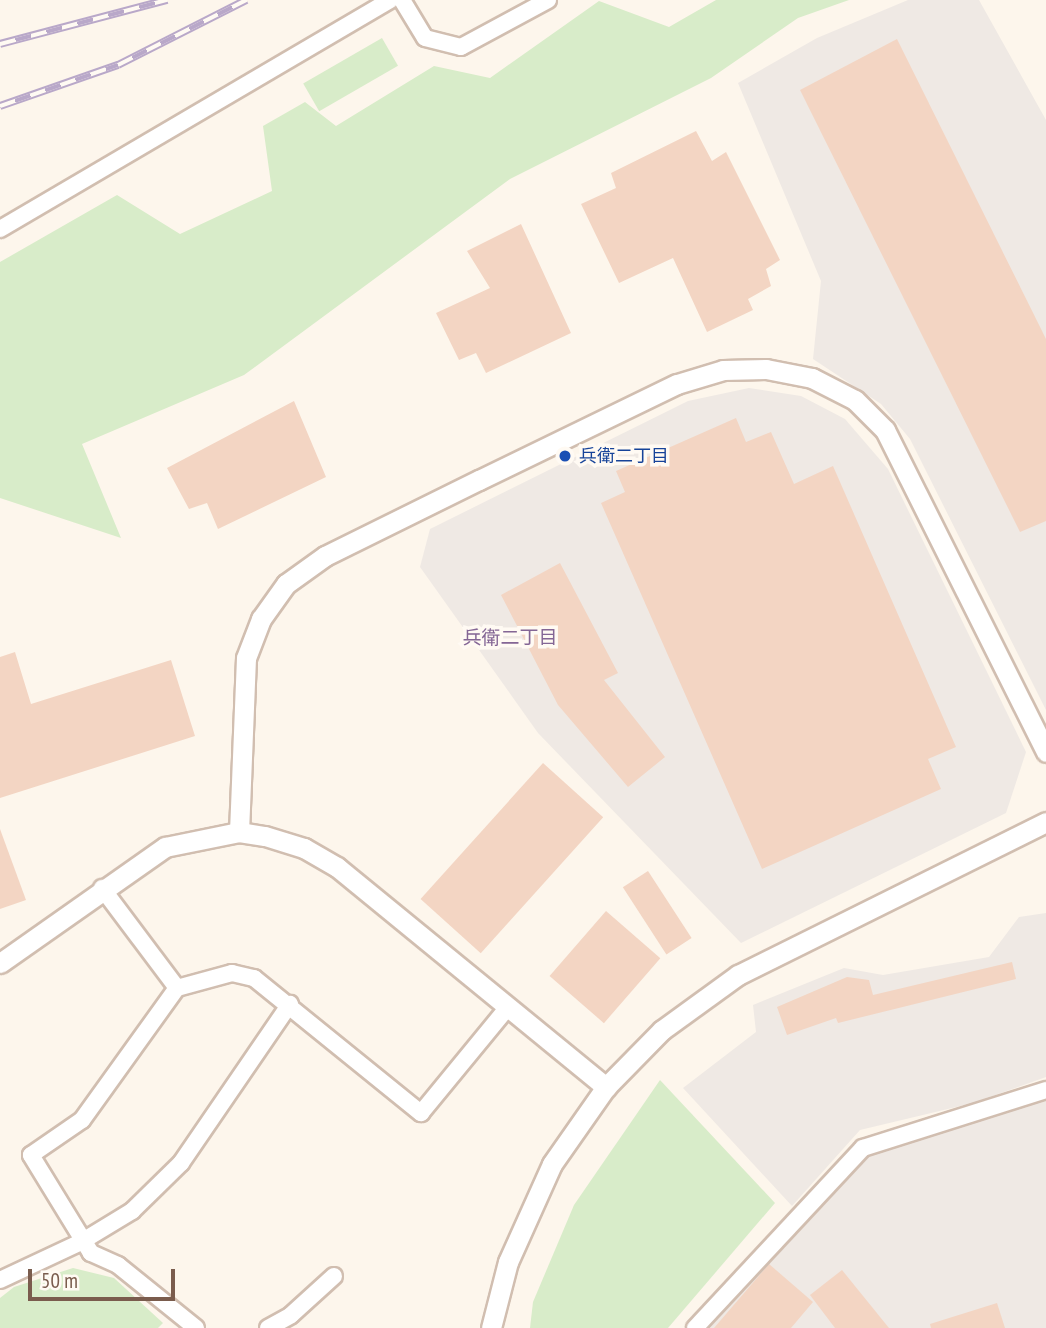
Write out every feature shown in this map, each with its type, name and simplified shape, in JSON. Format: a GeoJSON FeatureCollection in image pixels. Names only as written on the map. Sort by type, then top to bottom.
{"type":"FeatureCollection","features":[{"type":"Feature","properties":{"kind":"street"},"geometry":{"type":"LineString","coordinates":[[0,229],[390,0]]}},
{"type":"Feature","properties":{"kind":"street"},"geometry":{"type":"LineString","coordinates":[[402,0],[425,38],[461,47],[548,0]]}},
{"type":"Feature","properties":{"kind":"street"},"geometry":{"type":"LineString","coordinates":[[239,832],[246,658],[266,610],[286,584],[325,556],[479,480],[677,384],[723,370],[766,369],[812,378],[855,400],[885,430],[1046,752]]}},
{"type":"Feature","properties":{"kind":"street"},"geometry":{"type":"LineString","coordinates":[[491,1328],[508,1262],[534,1198],[571,1134],[606,1087],[662,1030],[719,986],[1046,822]]}},
{"type":"Feature","properties":{"kind":"street"},"geometry":{"type":"LineString","coordinates":[[0,963],[102,888],[164,847],[239,832],[304,848],[337,867],[606,1087]]}},
{"type":"Feature","properties":{"kind":"street"},"geometry":{"type":"LineString","coordinates":[[102,888],[177,988]]}},
{"type":"Feature","properties":{"kind":"street"},"geometry":{"type":"LineString","coordinates":[[196,1328],[118,1265],[91,1253],[81,1242],[76,1226],[31,1155],[82,1120],[177,988],[232,973],[254,978],[290,1004],[421,1113],[508,1007]]}},
{"type":"Feature","properties":{"kind":"street"},"geometry":{"type":"LineString","coordinates":[[0,1280],[81,1242],[132,1211],[181,1163],[290,1004]]}},
{"type":"Feature","properties":{"kind":"street"},"geometry":{"type":"LineString","coordinates":[[695,1328],[863,1148],[1046,1090]]}},
{"type":"Feature","properties":{"kind":"street"},"geometry":{"type":"LineString","coordinates":[[268,1328],[334,1276]]}},
{"type":"Feature","properties":{"kind":"shaded area"},"geometry":{"type":"Polygon","coordinates":[[[908,0],[979,0],[1046,120],[1046,710],[910,439],[881,404],[813,359],[821,281],[738,83],[817,38],[908,0]]]}},
{"type":"Feature","properties":{"kind":"shaded area"},"geometry":{"type":"Polygon","coordinates":[[[749,388],[801,396],[845,419],[888,469],[1026,752],[1006,813],[741,943],[538,733],[420,567],[430,529],[688,401],[749,388]]]}},
{"type":"Feature","properties":{"kind":"shaded area"},"geometry":{"type":"Polygon","coordinates":[[[1046,913],[1046,1077],[973,1103],[860,1130],[792,1206],[683,1088],[756,1032],[753,1005],[844,968],[883,975],[989,957],[1019,917],[1046,913]]]}},
{"type":"Feature","properties":{"kind":"shaded area"},"geometry":{"type":"Polygon","coordinates":[[[1046,1099],[1046,1328],[710,1328],[769,1256],[868,1153],[1046,1099]]]}},
{"type":"Feature","properties":{"kind":"green space"},"geometry":{"type":"Polygon","coordinates":[[[716,0],[849,0],[798,18],[711,78],[510,179],[244,375],[82,444],[121,538],[0,498],[0,262],[117,195],[180,234],[272,191],[263,126],[305,102],[336,126],[434,66],[490,78],[599,1],[669,27],[716,0]]]}},
{"type":"Feature","properties":{"kind":"green space"},"geometry":{"type":"Polygon","coordinates":[[[382,38],[398,66],[319,111],[303,84],[382,38]]]}},
{"type":"Feature","properties":{"kind":"green space"},"geometry":{"type":"Polygon","coordinates":[[[660,1080],[775,1203],[668,1328],[530,1328],[533,1302],[574,1205],[660,1080]]]}},
{"type":"Feature","properties":{"kind":"green space"},"geometry":{"type":"Polygon","coordinates":[[[73,1268],[114,1278],[163,1323],[158,1328],[0,1328],[0,1298],[14,1287],[73,1268]]]}},
{"type":"Feature","properties":{"kind":"building"},"geometry":{"type":"Polygon","coordinates":[[[897,39],[1046,339],[1046,521],[1020,532],[800,90],[897,39]]]}},
{"type":"Feature","properties":{"kind":"building"},"geometry":{"type":"Polygon","coordinates":[[[696,131],[712,161],[726,152],[780,260],[766,269],[771,286],[748,299],[753,310],[707,332],[673,258],[619,283],[581,204],[616,188],[611,173],[696,131]]]}},
{"type":"Feature","properties":{"kind":"building"},"geometry":{"type":"Polygon","coordinates":[[[521,224],[571,333],[486,373],[476,353],[459,360],[436,313],[490,288],[467,251],[521,224]]]}},
{"type":"Feature","properties":{"kind":"building"},"geometry":{"type":"Polygon","coordinates":[[[294,401],[326,477],[218,529],[207,503],[189,509],[167,468],[294,401]]]}},
{"type":"Feature","properties":{"kind":"building"},"geometry":{"type":"Polygon","coordinates":[[[736,418],[746,442],[771,432],[794,484],[833,466],[956,747],[928,759],[941,789],[762,869],[601,503],[625,492],[616,471],[736,418]]]}},
{"type":"Feature","properties":{"kind":"building"},"geometry":{"type":"Polygon","coordinates":[[[560,563],[618,673],[604,680],[665,757],[628,787],[558,705],[501,595],[560,563]]]}},
{"type":"Feature","properties":{"kind":"building"},"geometry":{"type":"Polygon","coordinates":[[[15,652],[31,704],[171,660],[195,736],[0,798],[0,657],[15,652]]]}},
{"type":"Feature","properties":{"kind":"building"},"geometry":{"type":"Polygon","coordinates":[[[543,763],[603,817],[481,953],[421,899],[543,763]]]}},
{"type":"Feature","properties":{"kind":"building"},"geometry":{"type":"Polygon","coordinates":[[[0,829],[26,900],[0,909],[0,829]]]}},
{"type":"Feature","properties":{"kind":"building"},"geometry":{"type":"Polygon","coordinates":[[[648,871],[692,938],[666,954],[623,887],[648,871]]]}},
{"type":"Feature","properties":{"kind":"building"},"geometry":{"type":"Polygon","coordinates":[[[606,911],[660,958],[604,1023],[550,976],[606,911]]]}},
{"type":"Feature","properties":{"kind":"building"},"geometry":{"type":"Polygon","coordinates":[[[1012,962],[1016,979],[838,1023],[836,1018],[787,1035],[777,1007],[847,977],[869,980],[873,995],[1012,962]]]}},
{"type":"Feature","properties":{"kind":"building"},"geometry":{"type":"Polygon","coordinates":[[[769,1264],[813,1302],[791,1328],[714,1328],[769,1264]]]}},
{"type":"Feature","properties":{"kind":"building"},"geometry":{"type":"Polygon","coordinates":[[[842,1270],[889,1328],[835,1328],[810,1295],[842,1270]]]}},
{"type":"Feature","properties":{"kind":"building"},"geometry":{"type":"Polygon","coordinates":[[[997,1303],[1005,1328],[931,1328],[930,1324],[997,1303]]]}},
{"type":"Feature","properties":{"kind":"railway"},"geometry":{"type":"LineString","coordinates":[[0,44],[167,0]]}},
{"type":"Feature","properties":{"kind":"railway"},"geometry":{"type":"LineString","coordinates":[[0,106],[118,65],[246,0]]}},
{"type":"Feature","properties":{"kind":"place","name":"兵衛二丁目"},"geometry":{"type":"Point","coordinates":[565,456]}},
{"type":"Feature","properties":{"kind":"district","name":"兵衛二丁目"},"geometry":{"type":"Point","coordinates":[510,638]}}]}
